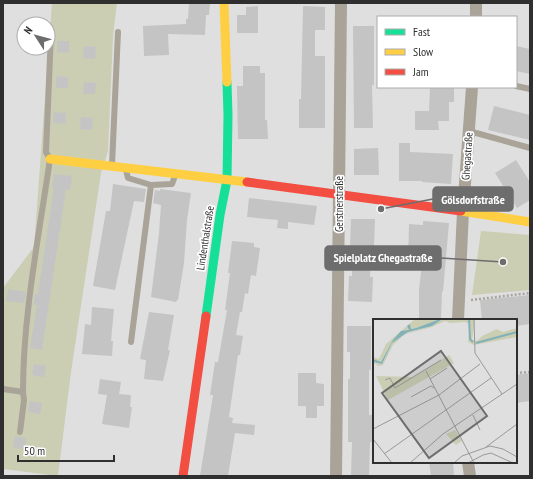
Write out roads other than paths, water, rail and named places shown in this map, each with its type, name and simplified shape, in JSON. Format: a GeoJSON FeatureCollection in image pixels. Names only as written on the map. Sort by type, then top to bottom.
{"type":"FeatureCollection","features":[{"type":"Feature","properties":{"kind":"street","name":"Lindenthalstraße"},"geometry":{"type":"LineString","coordinates":[[183,476],[220,215],[227,180],[228,115],[224,3]]}},
{"type":"Feature","properties":{"kind":"street","name":"Gerstnerstraße"},"geometry":{"type":"LineString","coordinates":[[336,476],[341,3]]}},
{"type":"Feature","properties":{"kind":"street"},"geometry":{"type":"LineString","coordinates":[[476,3],[476,16]]}},
{"type":"Feature","properties":{"kind":"street","name":"Ghegastraße"},"geometry":{"type":"LineString","coordinates":[[458,319],[463,211],[472,88]]}},
{"type":"Feature","properties":{"kind":"street"},"geometry":{"type":"LineString","coordinates":[[50,159],[339,194],[530,222]]}},
{"type":"Feature","properties":{"kind":"street"},"geometry":{"type":"LineString","coordinates":[[468,463],[470,476]]}},
{"type":"Feature","properties":{"kind":"lane"},"geometry":{"type":"LineString","coordinates":[[112,167],[118,32]]}},
{"type":"Feature","properties":{"kind":"lane"},"geometry":{"type":"LineString","coordinates":[[20,432],[24,400],[23,356],[31,288],[50,159],[46,152],[50,56]]}},
{"type":"Feature","properties":{"kind":"lane"},"geometry":{"type":"LineString","coordinates":[[517,86],[530,89]]}},
{"type":"Feature","properties":{"kind":"lane"},"geometry":{"type":"LineString","coordinates":[[469,131],[530,148]]}},
{"type":"Feature","properties":{"kind":"lane"},"geometry":{"type":"LineString","coordinates":[[126,168],[128,178],[151,185],[172,184],[176,174]]}},
{"type":"Feature","properties":{"kind":"lane"},"geometry":{"type":"LineString","coordinates":[[131,342],[151,185]]}},
{"type":"Feature","properties":{"kind":"lane"},"geometry":{"type":"LineString","coordinates":[[3,388],[23,392]]}},
{"type":"Feature","properties":{"kind":"place","name":"Gölsdorfstraße"},"geometry":{"type":"Point","coordinates":[381,209]}},
{"type":"Feature","properties":{"kind":"place","name":"Spielplatz Ghegastraße"},"geometry":{"type":"Point","coordinates":[503,262]}}]}
